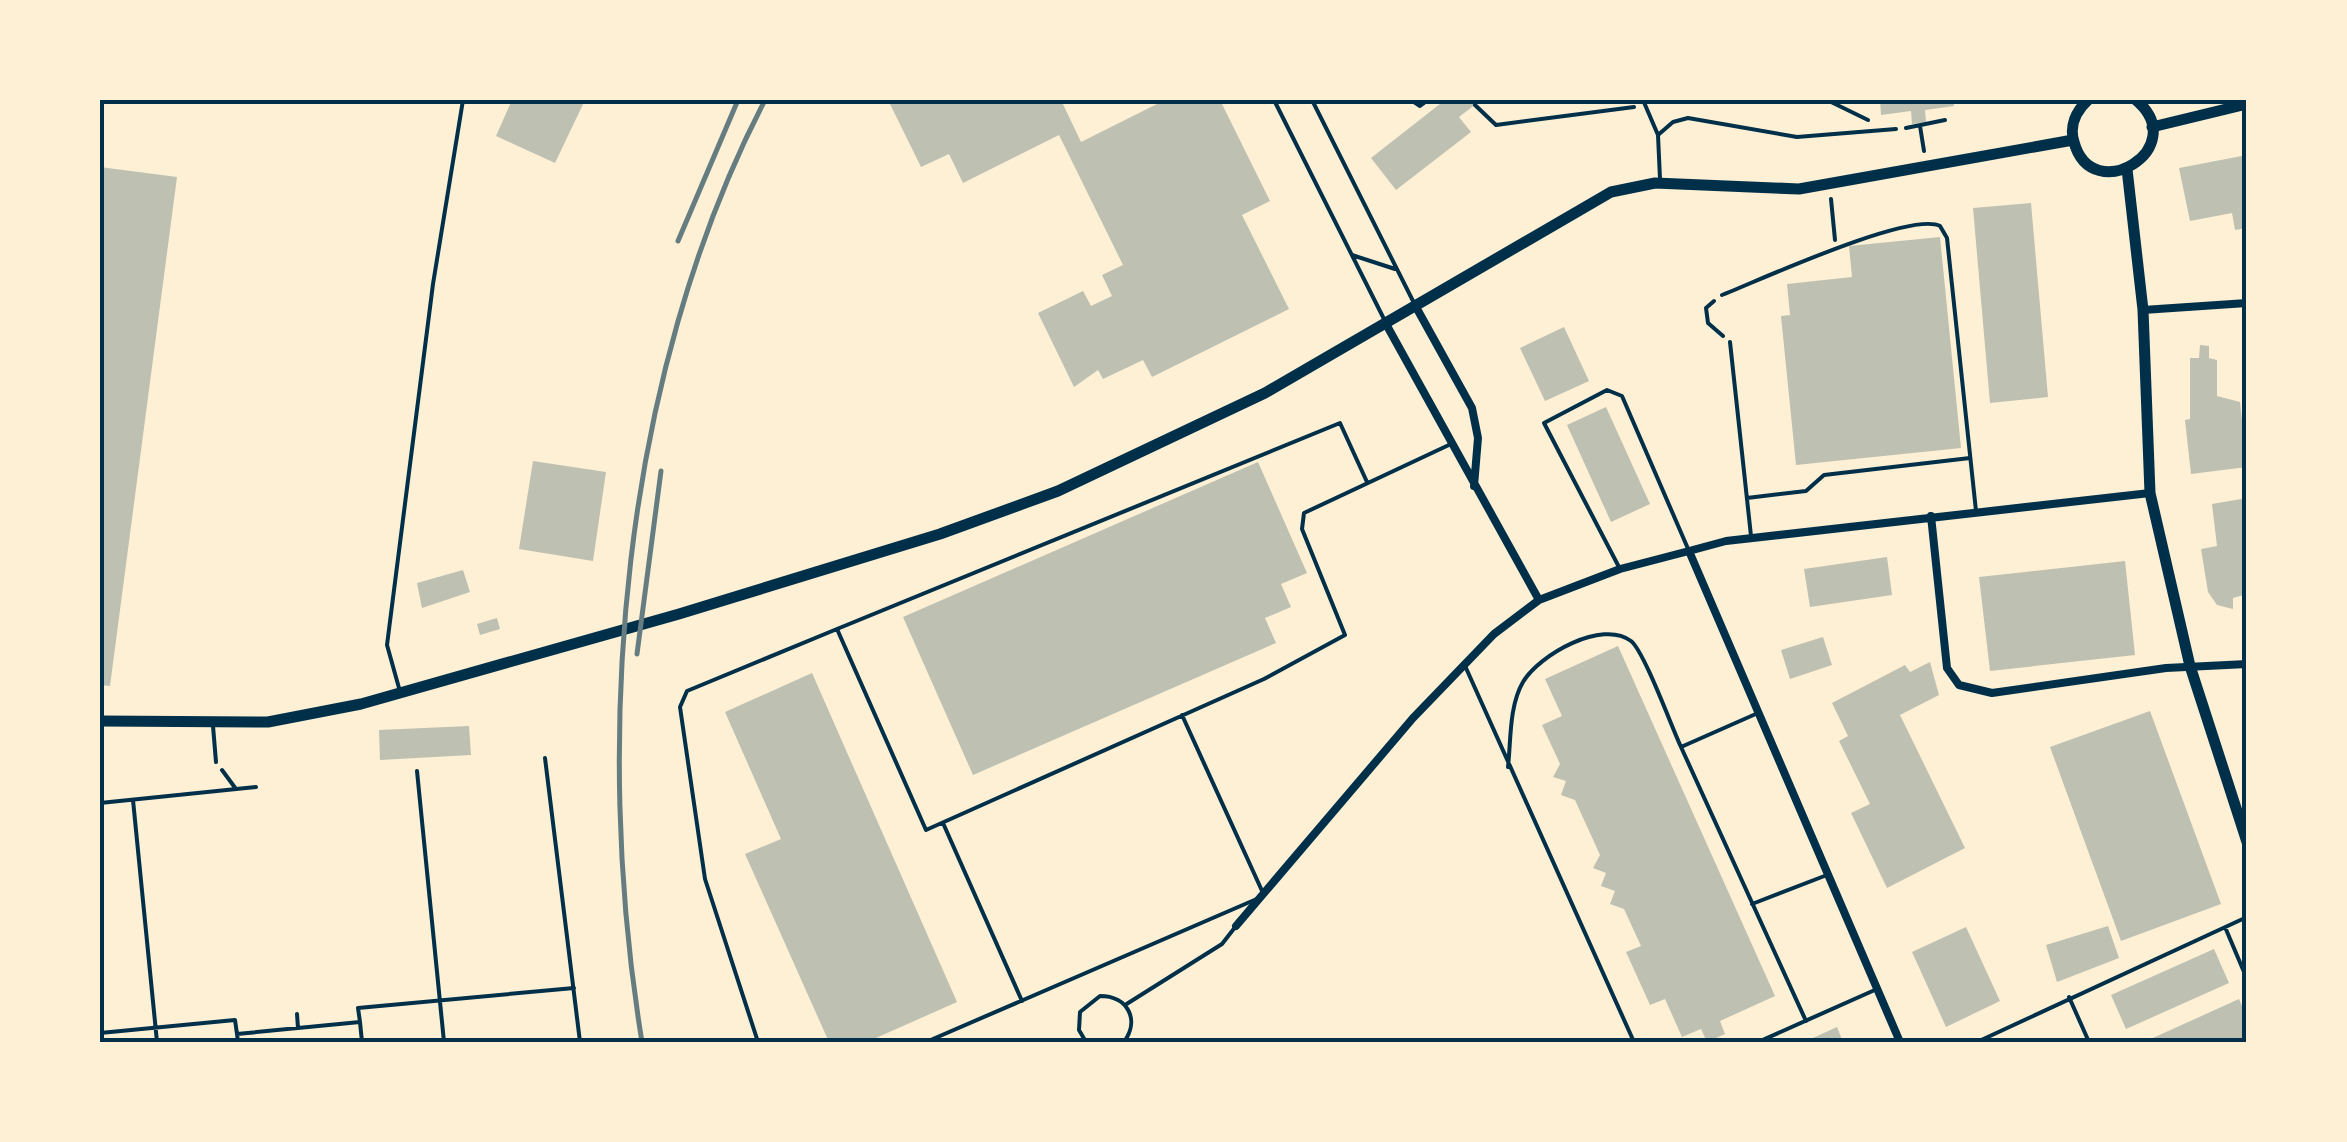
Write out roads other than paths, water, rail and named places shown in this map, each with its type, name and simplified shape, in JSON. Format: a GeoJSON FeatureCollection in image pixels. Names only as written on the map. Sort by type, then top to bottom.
{"type":"FeatureCollection","features":[{"type":"Feature","properties":{"kind":"main road"},"geometry":{"type":"LineString","coordinates":[[2088,100],[2076,114],[2072,140],[2078,153],[2100,170],[2127,169],[2147,152],[2152,127],[2136,100]]}},
{"type":"Feature","properties":{"kind":"main road"},"geometry":{"type":"LineString","coordinates":[[2152,127],[2247,104]]}},
{"type":"Feature","properties":{"kind":"main road"},"geometry":{"type":"LineString","coordinates":[[100,721],[290,719],[400,693],[940,534],[1058,492],[1265,394],[1611,192],[1660,183],[1799,188],[2072,140]]}},
{"type":"Feature","properties":{"kind":"main road"},"geometry":{"type":"LineString","coordinates":[[2127,169],[2143,310],[2150,493],[2190,666],[2247,842]]}},
{"type":"Feature","properties":{"kind":"street"},"geometry":{"type":"LineString","coordinates":[[2143,310],[2247,303]]}},
{"type":"Feature","properties":{"kind":"street"},"geometry":{"type":"LineString","coordinates":[[1416,307],[1472,408],[1478,438],[1474,486]]}},
{"type":"Feature","properties":{"kind":"street"},"geometry":{"type":"LineString","coordinates":[[1386,324],[1539,600]]}},
{"type":"Feature","properties":{"kind":"street"},"geometry":{"type":"LineString","coordinates":[[1236,926],[1464,664],[1494,634],[1539,600],[1620,568],[1751,538],[2150,493]]}},
{"type":"Feature","properties":{"kind":"street"},"geometry":{"type":"LineString","coordinates":[[1931,516],[1947,668],[1959,685],[1992,693],[2190,666],[2247,664]]}},
{"type":"Feature","properties":{"kind":"street"},"geometry":{"type":"LineString","coordinates":[[1689,551],[1900,1042]]}},
{"type":"Feature","properties":{"kind":"lane"},"geometry":{"type":"LineString","coordinates":[[400,693],[387,645],[433,284],[462,100]]}},
{"type":"Feature","properties":{"kind":"lane"},"geometry":{"type":"LineString","coordinates":[[1274,100],[1386,324]]}},
{"type":"Feature","properties":{"kind":"lane"},"geometry":{"type":"LineString","coordinates":[[1312,100],[1416,307]]}},
{"type":"Feature","properties":{"kind":"lane"},"geometry":{"type":"LineString","coordinates":[[1643,103],[1658,135],[1660,183]]}},
{"type":"Feature","properties":{"kind":"lane"},"geometry":{"type":"LineString","coordinates":[[1658,135],[1674,122],[1688,118],[1798,137],[1896,129]]}},
{"type":"Feature","properties":{"kind":"lane"},"geometry":{"type":"LineString","coordinates":[[1722,295],[1836,249],[1920,222],[1940,226],[1947,238],[1976,512]]}},
{"type":"Feature","properties":{"kind":"lane"},"geometry":{"type":"LineString","coordinates":[[1352,254],[1396,270]]}},
{"type":"Feature","properties":{"kind":"lane"},"geometry":{"type":"LineString","coordinates":[[1730,342],[1751,538]]}},
{"type":"Feature","properties":{"kind":"lane"},"geometry":{"type":"LineString","coordinates":[[1620,568],[1544,423],[1607,390],[1622,396],[1689,551]]}},
{"type":"Feature","properties":{"kind":"lane"},"geometry":{"type":"LineString","coordinates":[[758,1042],[705,878],[680,707],[687,691],[1340,423],[1367,482]]}},
{"type":"Feature","properties":{"kind":"lane"},"geometry":{"type":"LineString","coordinates":[[836,630],[926,830],[1182,715],[1346,635],[1302,529],[1304,513],[1451,444]]}},
{"type":"Feature","properties":{"kind":"lane"},"geometry":{"type":"LineString","coordinates":[[1747,498],[1806,491],[1824,475],[1970,458]]}},
{"type":"Feature","properties":{"kind":"lane"},"geometry":{"type":"LineString","coordinates":[[1508,766],[1515,702],[1524,680],[1539,664],[1595,634],[1616,634],[1634,643],[1806,1021]]}},
{"type":"Feature","properties":{"kind":"lane"},"geometry":{"type":"LineString","coordinates":[[1464,664],[1634,1042]]}},
{"type":"Feature","properties":{"kind":"lane"},"geometry":{"type":"LineString","coordinates":[[1681,747],[1758,713]]}},
{"type":"Feature","properties":{"kind":"lane"},"geometry":{"type":"LineString","coordinates":[[926,1042],[1223,910],[1264,897],[1182,715]]}},
{"type":"Feature","properties":{"kind":"lane"},"geometry":{"type":"LineString","coordinates":[[213,722],[216,762]]}},
{"type":"Feature","properties":{"kind":"lane"},"geometry":{"type":"LineString","coordinates":[[943,822],[1022,1001]]}},
{"type":"Feature","properties":{"kind":"lane"},"geometry":{"type":"LineString","coordinates":[[1752,904],[1828,875]]}},
{"type":"Feature","properties":{"kind":"lane"},"geometry":{"type":"LineString","coordinates":[[1977,1042],[2247,917]]}},
{"type":"Feature","properties":{"kind":"lane"},"geometry":{"type":"LineString","coordinates":[[1125,1005],[1222,944],[1236,926]]}},
{"type":"Feature","properties":{"kind":"lane"},"geometry":{"type":"LineString","coordinates":[[2225,927],[2247,980]]}},
{"type":"Feature","properties":{"kind":"lane"},"geometry":{"type":"LineString","coordinates":[[1758,1042],[1878,989]]}},
{"type":"Feature","properties":{"kind":"lane"},"geometry":{"type":"LineString","coordinates":[[1086,1042],[1078,1021],[1085,1005],[1100,996],[1125,1005],[1132,1020],[1124,1042]]}},
{"type":"Feature","properties":{"kind":"lane"},"geometry":{"type":"LineString","coordinates":[[2069,997],[2089,1042]]}},
{"type":"Feature","properties":{"kind":"railway"},"geometry":{"type":"LineString","coordinates":[[678,241],[738,100]]}},
{"type":"Feature","properties":{"kind":"railway"},"geometry":{"type":"LineString","coordinates":[[642,1042],[627,926],[620,806],[621,683],[631,561],[650,440],[678,321],[716,208],[765,100]]}},
{"type":"Feature","properties":{"kind":"railway"},"geometry":{"type":"LineString","coordinates":[[637,654],[661,471]]}}]}
